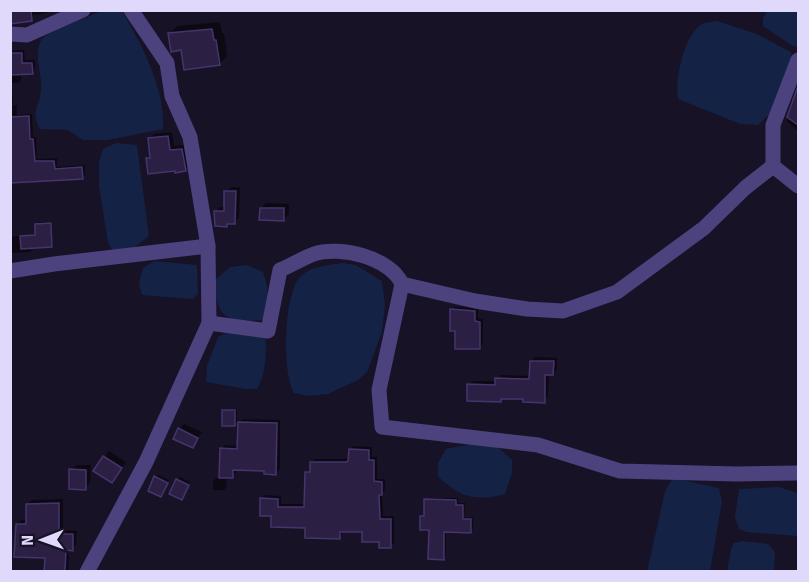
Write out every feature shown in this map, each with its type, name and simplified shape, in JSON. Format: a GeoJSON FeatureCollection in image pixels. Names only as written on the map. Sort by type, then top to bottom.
{"type":"FeatureCollection","features":[{"type":"Feature","properties":{"kind":"street"},"geometry":{"type":"LineString","coordinates":[[10,34],[27,35],[83,10]]}},
{"type":"Feature","properties":{"kind":"street"},"geometry":{"type":"LineString","coordinates":[[87,572],[146,462],[208,323],[208,246],[190,137],[172,96],[167,63],[131,10]]}},
{"type":"Feature","properties":{"kind":"street"},"geometry":{"type":"LineString","coordinates":[[798,60],[773,125],[774,166],[798,186]]}},
{"type":"Feature","properties":{"kind":"street"},"geometry":{"type":"LineString","coordinates":[[402,285],[475,301],[527,309],[564,311],[617,292],[704,228],[745,188],[774,166]]}},
{"type":"Feature","properties":{"kind":"street"},"geometry":{"type":"LineString","coordinates":[[10,271],[208,246]]}},
{"type":"Feature","properties":{"kind":"street"},"geometry":{"type":"LineString","coordinates":[[208,323],[268,331],[280,270],[297,264],[314,254],[336,250],[359,255],[379,262],[398,274],[402,285],[379,390],[382,427],[538,445],[620,471],[798,473]]}},
{"type":"Feature","properties":{"kind":"water"},"geometry":{"type":"Polygon","coordinates":[[[101,11],[122,11],[137,37],[151,67],[161,99],[163,129],[108,140],[83,140],[68,130],[40,129],[36,113],[41,89],[38,49],[41,40],[53,31],[101,11]]]}},
{"type":"Feature","properties":{"kind":"water"},"geometry":{"type":"Polygon","coordinates":[[[767,11],[798,11],[798,47],[791,45],[763,26],[763,18],[767,11]]]}},
{"type":"Feature","properties":{"kind":"water"},"geometry":{"type":"Polygon","coordinates":[[[717,21],[757,34],[791,52],[791,63],[769,115],[758,125],[740,124],[678,99],[681,60],[693,32],[707,22],[717,21]]]}},
{"type":"Feature","properties":{"kind":"water"},"geometry":{"type":"Polygon","coordinates":[[[116,143],[137,145],[149,236],[135,247],[113,251],[108,243],[99,186],[99,162],[103,149],[116,143]]]}},
{"type":"Feature","properties":{"kind":"water"},"geometry":{"type":"Polygon","coordinates":[[[154,261],[197,265],[198,294],[192,299],[142,295],[139,283],[143,268],[154,261]]]}},
{"type":"Feature","properties":{"kind":"water"},"geometry":{"type":"Polygon","coordinates":[[[342,263],[356,265],[382,281],[385,305],[382,332],[367,372],[358,380],[328,394],[308,396],[294,393],[290,383],[286,351],[291,297],[302,275],[321,266],[342,263]]]}},
{"type":"Feature","properties":{"kind":"water"},"geometry":{"type":"Polygon","coordinates":[[[247,265],[263,272],[265,278],[268,302],[263,320],[232,319],[226,316],[218,303],[216,279],[230,267],[247,265]]]}},
{"type":"Feature","properties":{"kind":"water"},"geometry":{"type":"Polygon","coordinates":[[[226,333],[265,335],[265,363],[257,389],[206,382],[207,366],[218,337],[226,333]]]}},
{"type":"Feature","properties":{"kind":"water"},"geometry":{"type":"Polygon","coordinates":[[[481,442],[497,446],[512,460],[512,473],[505,494],[486,498],[469,496],[453,489],[438,476],[438,463],[446,449],[481,442]]]}},
{"type":"Feature","properties":{"kind":"water"},"geometry":{"type":"Polygon","coordinates":[[[673,478],[719,488],[722,502],[710,571],[647,572],[665,491],[673,478]]]}},
{"type":"Feature","properties":{"kind":"water"},"geometry":{"type":"Polygon","coordinates":[[[779,487],[798,493],[798,536],[746,532],[739,529],[735,517],[739,489],[779,487]]]}},
{"type":"Feature","properties":{"kind":"water"},"geometry":{"type":"Polygon","coordinates":[[[742,541],[768,544],[775,552],[774,571],[727,571],[734,543],[742,541]]]}},
{"type":"Feature","properties":{"kind":"building"},"geometry":{"type":"Polygon","coordinates":[[[10,10],[31,10],[32,21],[10,24],[10,10]]]}},
{"type":"Feature","properties":{"kind":"building"},"geometry":{"type":"Polygon","coordinates":[[[212,29],[220,65],[184,70],[181,50],[171,52],[168,33],[212,29]]]}},
{"type":"Feature","properties":{"kind":"building"},"geometry":{"type":"Polygon","coordinates":[[[10,53],[22,53],[22,63],[32,63],[33,74],[11,75],[10,53]]]}},
{"type":"Feature","properties":{"kind":"building"},"geometry":{"type":"Polygon","coordinates":[[[798,86],[798,125],[787,117],[798,86]]]}},
{"type":"Feature","properties":{"kind":"building"},"geometry":{"type":"Polygon","coordinates":[[[29,116],[30,139],[33,139],[35,161],[54,161],[55,169],[82,167],[83,179],[10,183],[10,117],[29,116]]]}},
{"type":"Feature","properties":{"kind":"building"},"geometry":{"type":"Polygon","coordinates":[[[168,136],[170,150],[182,149],[186,171],[148,174],[146,158],[150,158],[148,138],[168,136]]]}},
{"type":"Feature","properties":{"kind":"building"},"geometry":{"type":"Polygon","coordinates":[[[224,191],[236,191],[235,224],[227,224],[227,227],[215,226],[214,211],[224,211],[224,191]]]}},
{"type":"Feature","properties":{"kind":"building"},"geometry":{"type":"Polygon","coordinates":[[[260,208],[284,208],[284,221],[259,220],[260,208]]]}},
{"type":"Feature","properties":{"kind":"building"},"geometry":{"type":"Polygon","coordinates":[[[51,223],[52,247],[21,249],[20,236],[35,235],[35,224],[51,223]]]}},
{"type":"Feature","properties":{"kind":"building"},"geometry":{"type":"Polygon","coordinates":[[[450,309],[475,311],[475,321],[480,322],[480,349],[455,349],[455,331],[450,331],[450,309]]]}},
{"type":"Feature","properties":{"kind":"building"},"geometry":{"type":"Polygon","coordinates":[[[530,361],[554,361],[553,375],[545,375],[545,403],[523,402],[523,399],[501,399],[501,402],[467,401],[467,384],[495,385],[495,378],[529,379],[530,361]]]}},
{"type":"Feature","properties":{"kind":"building"},"geometry":{"type":"Polygon","coordinates":[[[222,410],[235,410],[235,426],[222,426],[222,410]]]}},
{"type":"Feature","properties":{"kind":"building"},"geometry":{"type":"Polygon","coordinates":[[[238,422],[277,423],[276,475],[264,474],[264,471],[233,470],[233,478],[219,478],[220,448],[237,449],[238,422]]]}},
{"type":"Feature","properties":{"kind":"building"},"geometry":{"type":"Polygon","coordinates":[[[178,428],[198,438],[193,448],[173,439],[178,428]]]}},
{"type":"Feature","properties":{"kind":"building"},"geometry":{"type":"Polygon","coordinates":[[[349,449],[369,450],[369,460],[374,460],[374,481],[382,482],[382,495],[379,495],[380,519],[391,519],[391,548],[379,548],[379,542],[362,542],[362,532],[340,532],[340,539],[305,538],[305,528],[271,527],[271,516],[260,516],[260,498],[278,499],[278,507],[304,507],[305,472],[310,472],[310,462],[346,462],[349,449]]]}},
{"type":"Feature","properties":{"kind":"building"},"geometry":{"type":"Polygon","coordinates":[[[103,456],[122,468],[112,483],[93,471],[103,456]]]}},
{"type":"Feature","properties":{"kind":"building"},"geometry":{"type":"Polygon","coordinates":[[[69,469],[86,470],[86,490],[69,489],[69,469]]]}},
{"type":"Feature","properties":{"kind":"building"},"geometry":{"type":"Polygon","coordinates":[[[154,476],[168,483],[161,497],[148,491],[154,476]]]}},
{"type":"Feature","properties":{"kind":"building"},"geometry":{"type":"Polygon","coordinates":[[[176,479],[189,485],[182,500],[169,494],[176,479]]]}},
{"type":"Feature","properties":{"kind":"building"},"geometry":{"type":"Polygon","coordinates":[[[424,499],[456,500],[456,505],[463,505],[463,519],[471,519],[471,533],[444,532],[444,560],[428,559],[429,530],[420,530],[420,516],[424,516],[424,499]]]}},
{"type":"Feature","properties":{"kind":"building"},"geometry":{"type":"Polygon","coordinates":[[[59,503],[59,534],[73,534],[73,551],[66,550],[65,572],[44,572],[45,558],[14,557],[16,524],[26,524],[26,504],[59,503]]]}}]}
